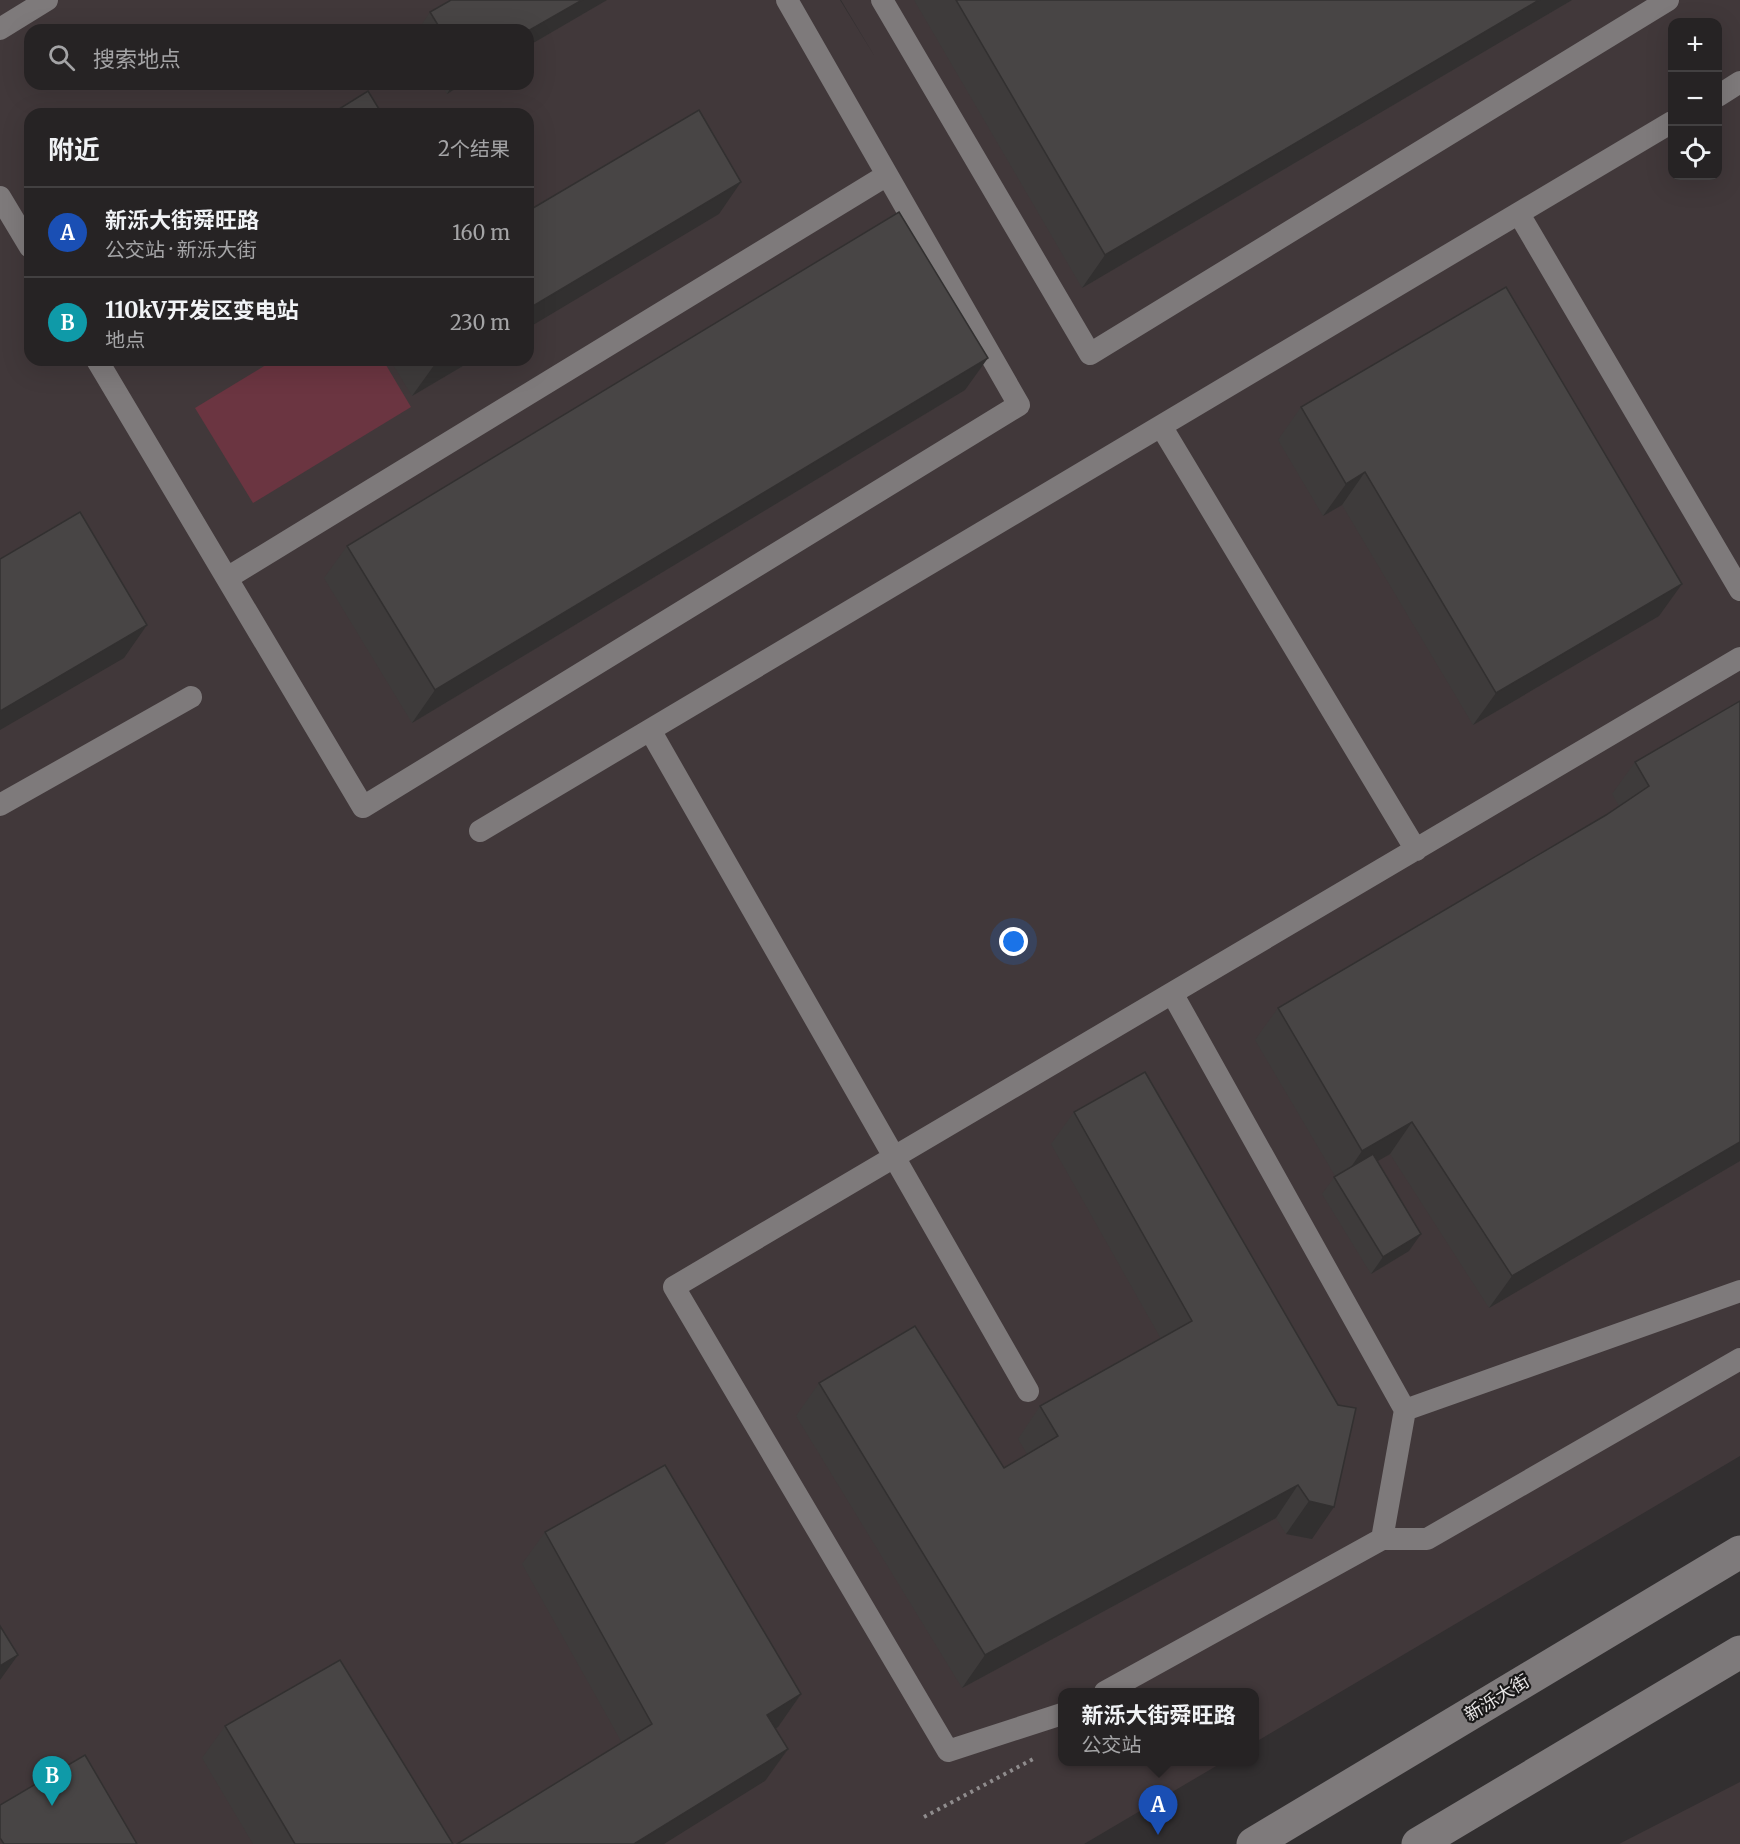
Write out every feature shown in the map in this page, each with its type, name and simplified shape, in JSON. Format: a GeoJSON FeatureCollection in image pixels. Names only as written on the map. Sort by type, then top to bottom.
{"type":"FeatureCollection","features":[{"type":"Feature","properties":{"kind":"main road","name":"新泺大街"},"geometry":{"type":"LineString","coordinates":[[1253,1844],[1740,1552]]}},
{"type":"Feature","properties":{"kind":"main road"},"geometry":{"type":"LineString","coordinates":[[1418,1844],[1740,1652]]}},
{"type":"Feature","properties":{"kind":"lane"},"geometry":{"type":"LineString","coordinates":[[0,28],[47,0]]}},
{"type":"Feature","properties":{"kind":"lane"},"geometry":{"type":"LineString","coordinates":[[101,366],[363,807],[1019,405],[787,0]]}},
{"type":"Feature","properties":{"kind":"lane"},"geometry":{"type":"LineString","coordinates":[[882,0],[1090,354],[1668,0]]}},
{"type":"Feature","properties":{"kind":"lane"},"geometry":{"type":"LineString","coordinates":[[1722,93],[1740,82]]}},
{"type":"Feature","properties":{"kind":"lane"},"geometry":{"type":"LineString","coordinates":[[480,831],[1668,124]]}},
{"type":"Feature","properties":{"kind":"lane"},"geometry":{"type":"LineString","coordinates":[[227,578],[887,175]]}},
{"type":"Feature","properties":{"kind":"lane"},"geometry":{"type":"LineString","coordinates":[[0,197],[24,237]]}},
{"type":"Feature","properties":{"kind":"lane"},"geometry":{"type":"LineString","coordinates":[[1519,214],[1740,590]]}},
{"type":"Feature","properties":{"kind":"lane"},"geometry":{"type":"LineString","coordinates":[[1161,426],[1416,850]]}},
{"type":"Feature","properties":{"kind":"lane"},"geometry":{"type":"LineString","coordinates":[[1058,1714],[948,1751],[674,1287],[1740,658]]}},
{"type":"Feature","properties":{"kind":"lane"},"geometry":{"type":"LineString","coordinates":[[0,805],[191,697]]}},
{"type":"Feature","properties":{"kind":"lane"},"geometry":{"type":"LineString","coordinates":[[650,730],[1028,1391]]}},
{"type":"Feature","properties":{"kind":"lane"},"geometry":{"type":"LineString","coordinates":[[1172,993],[1405,1410],[1382,1539]]}},
{"type":"Feature","properties":{"kind":"lane"},"geometry":{"type":"LineString","coordinates":[[1405,1410],[1740,1291]]}},
{"type":"Feature","properties":{"kind":"lane"},"geometry":{"type":"LineString","coordinates":[[1112,1688],[1382,1539],[1427,1539],[1740,1359]]}},
{"type":"Feature","properties":{"kind":"path"},"geometry":{"type":"LineString","coordinates":[[924,1816],[1044,1753]]}},
{"type":"Feature","properties":{"kind":"shaded area"},"geometry":{"type":"Polygon","coordinates":[[[0,0],[840,0],[875,57],[841,0],[1740,0],[1740,1456],[1259,1740],[1259,1688],[1058,1688],[1058,1766],[1216,1766],[1084,1844],[0,1844],[0,0]]]}},
{"type":"Feature","properties":{"kind":"shaded area"},"geometry":{"type":"Polygon","coordinates":[[[264,366],[387,366],[411,407],[253,503],[195,408],[264,366]]]}},
{"type":"Feature","properties":{"kind":"shaded area"},"geometry":{"type":"Polygon","coordinates":[[[1740,1782],[1740,1844],[1619,1844],[1740,1782]]]}},
{"type":"Feature","properties":{"kind":"building"},"geometry":{"type":"Polygon","coordinates":[[[451,0],[582,0],[534,28],[534,24],[437,24],[430,12],[451,0]]]}},
{"type":"Feature","properties":{"kind":"building"},"geometry":{"type":"Polygon","coordinates":[[[956,0],[1539,0],[1105,255],[956,0]]]}},
{"type":"Feature","properties":{"kind":"building"},"geometry":{"type":"Polygon","coordinates":[[[368,91],[378,108],[341,108],[368,91]]]}},
{"type":"Feature","properties":{"kind":"building"},"geometry":{"type":"Polygon","coordinates":[[[699,110],[741,182],[534,305],[534,207],[699,110]]]}},
{"type":"Feature","properties":{"kind":"building"},"geometry":{"type":"Polygon","coordinates":[[[899,212],[988,358],[435,690],[347,546],[899,212]]]}},
{"type":"Feature","properties":{"kind":"building"},"geometry":{"type":"Polygon","coordinates":[[[1506,287],[1682,584],[1496,693],[1365,472],[1346,484],[1301,407],[1506,287]]]}},
{"type":"Feature","properties":{"kind":"building"},"geometry":{"type":"Polygon","coordinates":[[[80,512],[147,625],[0,711],[0,559],[80,512]]]}},
{"type":"Feature","properties":{"kind":"building"},"geometry":{"type":"Polygon","coordinates":[[[1740,701],[1740,1142],[1512,1276],[1412,1122],[1362,1151],[1278,1008],[1606,815],[1649,786],[1635,762],[1740,701]]]}},
{"type":"Feature","properties":{"kind":"building"},"geometry":{"type":"Polygon","coordinates":[[[1145,1072],[1338,1405],[1356,1408],[1334,1507],[1309,1501],[1298,1485],[985,1655],[819,1383],[915,1326],[1004,1468],[1058,1436],[1040,1406],[1192,1321],[1074,1112],[1145,1072]]]}},
{"type":"Feature","properties":{"kind":"building"},"geometry":{"type":"Polygon","coordinates":[[[1373,1154],[1421,1234],[1383,1257],[1334,1177],[1373,1154]]]}},
{"type":"Feature","properties":{"kind":"building"},"geometry":{"type":"Polygon","coordinates":[[[665,1465],[801,1694],[767,1715],[788,1749],[634,1844],[457,1844],[652,1724],[545,1532],[665,1465]]]}},
{"type":"Feature","properties":{"kind":"building"},"geometry":{"type":"Polygon","coordinates":[[[0,1626],[18,1655],[0,1666],[0,1626]]]}},
{"type":"Feature","properties":{"kind":"building"},"geometry":{"type":"Polygon","coordinates":[[[340,1660],[453,1844],[295,1844],[225,1726],[340,1660]]]}},
{"type":"Feature","properties":{"kind":"building"},"geometry":{"type":"Polygon","coordinates":[[[85,1755],[137,1844],[4,1844],[0,1838],[0,1805],[85,1755]]]}},
{"type":"Feature","properties":{"kind":"place","name":"110kV开发区变电站"},"geometry":{"type":"Point","coordinates":[52,1806]}},
{"type":"Feature","properties":{"kind":"place","name":"新泺大街舜旺路"},"geometry":{"type":"Point","coordinates":[1158,1835]}}]}
